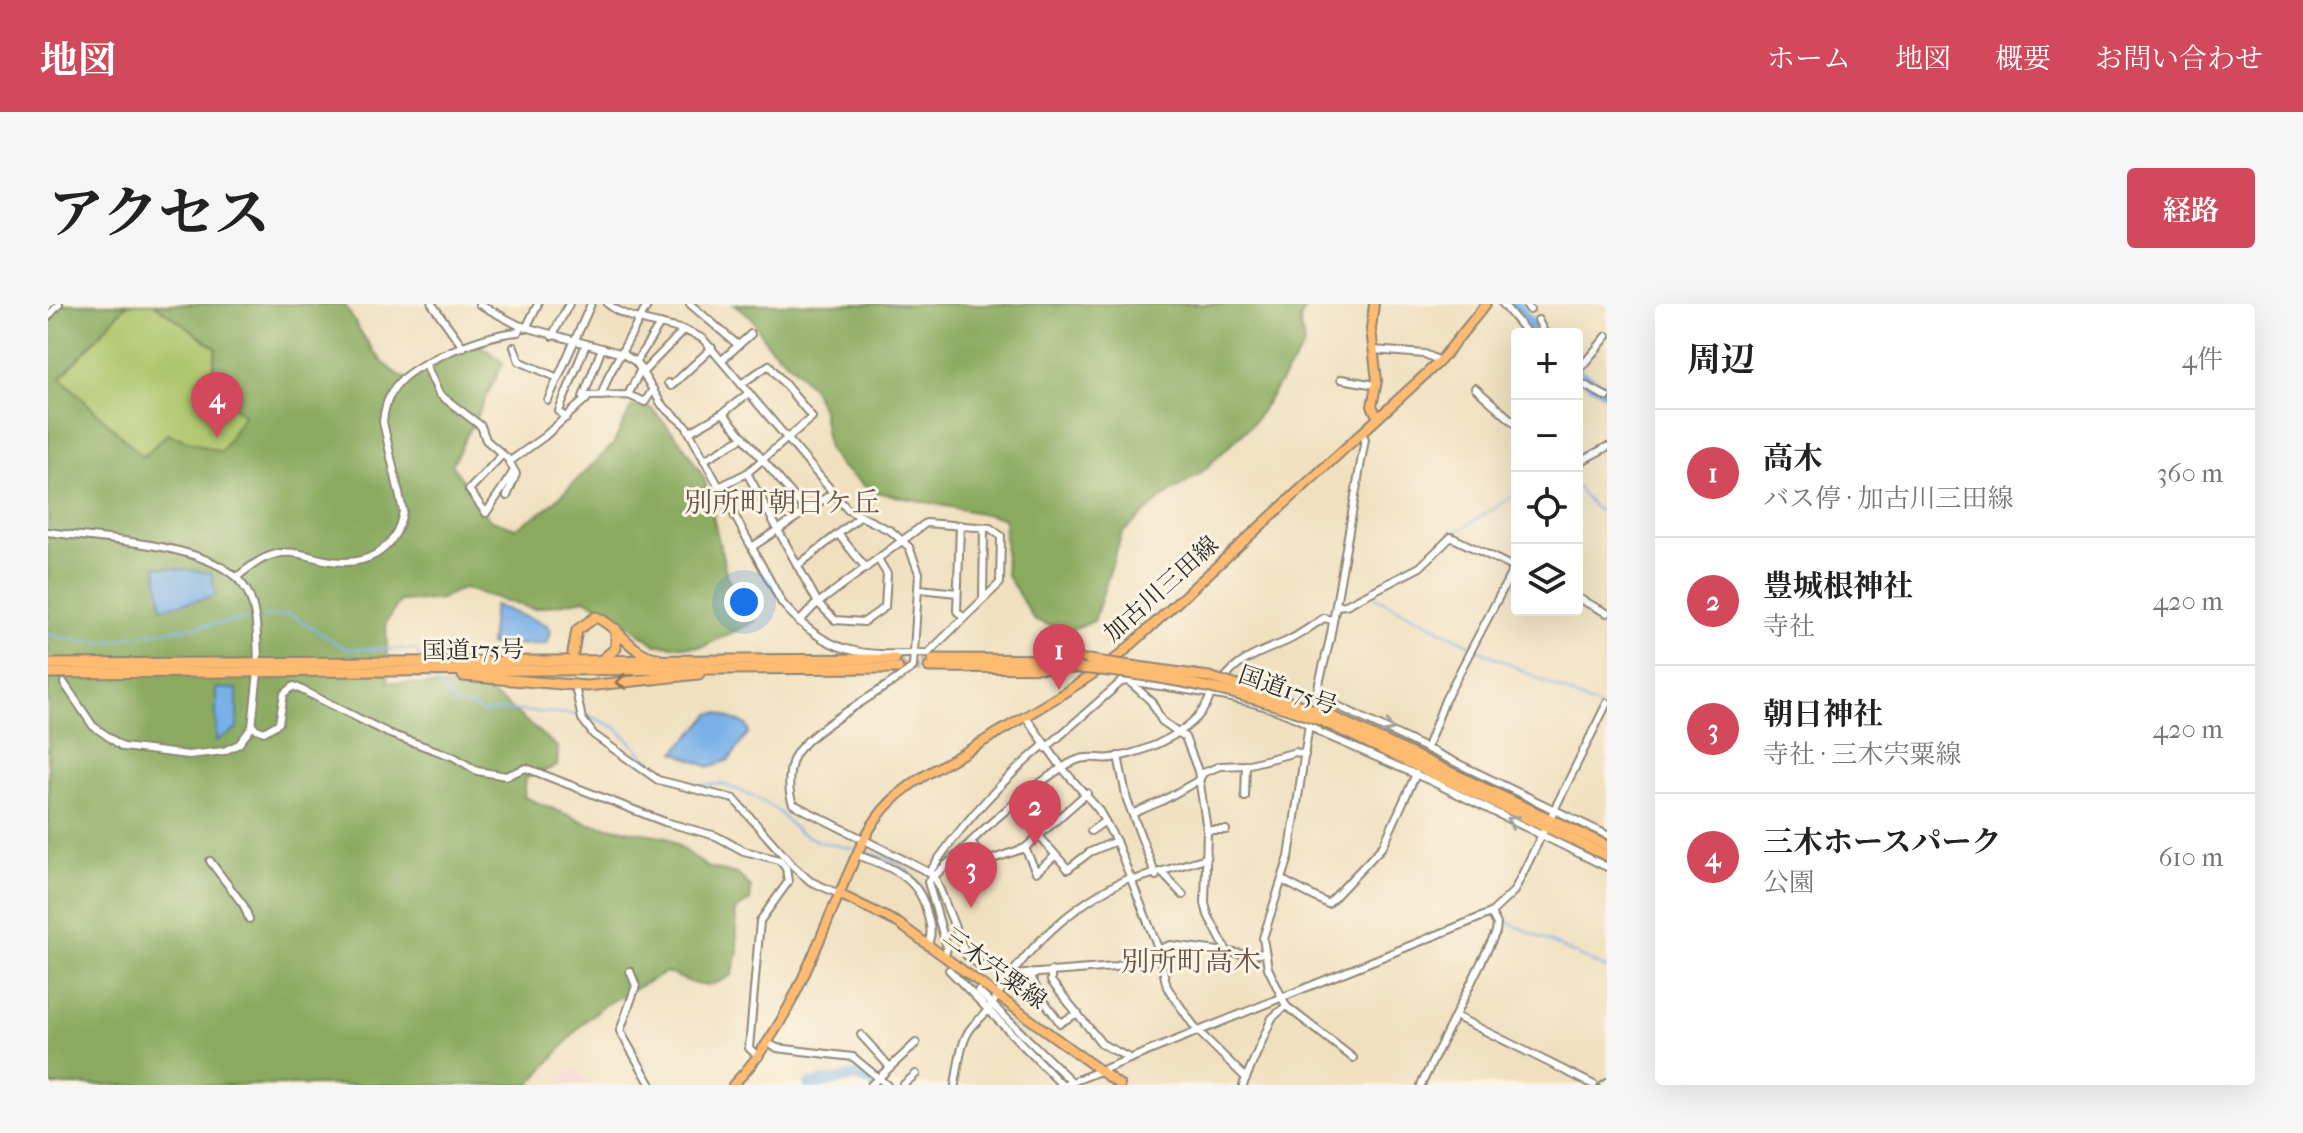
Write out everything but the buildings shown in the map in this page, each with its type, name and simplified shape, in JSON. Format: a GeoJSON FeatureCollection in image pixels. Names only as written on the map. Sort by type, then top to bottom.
{"type":"FeatureCollection","features":[{"type":"Feature","properties":{"kind":"highway"},"geometry":{"type":"LineString","coordinates":[[573,653],[577,630],[596,617],[650,657],[692,661]]}},
{"type":"Feature","properties":{"kind":"highway"},"geometry":{"type":"LineString","coordinates":[[601,661],[616,648],[616,629]]}},
{"type":"Feature","properties":{"kind":"highway","name":"国道175号"},"geometry":{"type":"LineString","coordinates":[[1321,716],[1206,685],[1145,673],[931,663],[1089,660],[1209,677],[1265,691],[1321,716],[1549,823],[1607,846]]}},
{"type":"Feature","properties":{"kind":"highway","name":"国道175号"},"geometry":{"type":"LineString","coordinates":[[48,664],[258,668],[421,671],[897,663],[601,661],[258,668],[48,673]]}},
{"type":"Feature","properties":{"kind":"highway"},"geometry":{"type":"LineString","coordinates":[[421,671],[574,680],[711,673],[726,668]]}},
{"type":"Feature","properties":{"kind":"highway","name":"国道175号"},"geometry":{"type":"LineString","coordinates":[[1549,823],[1607,856]]}},
{"type":"Feature","properties":{"kind":"main road"},"geometry":{"type":"LineString","coordinates":[[1374,304],[1376,385],[1372,406],[1378,418]]}},
{"type":"Feature","properties":{"kind":"main road","name":"加古川三田線"},"geometry":{"type":"LineString","coordinates":[[733,1085],[759,1057],[788,1009],[859,849],[877,817],[907,787],[1082,683],[1142,636],[1440,361],[1486,304]]}},
{"type":"Feature","properties":{"kind":"main road","name":"三木宍粟線"},"geometry":{"type":"LineString","coordinates":[[839,894],[898,923],[1120,1085]]}},
{"type":"Feature","properties":{"kind":"street"},"geometry":{"type":"LineString","coordinates":[[48,317],[59,304]]}},
{"type":"Feature","properties":{"kind":"street"},"geometry":{"type":"LineString","coordinates":[[432,304],[463,347]]}},
{"type":"Feature","properties":{"kind":"street"},"geometry":{"type":"LineString","coordinates":[[479,304],[524,327],[620,353],[640,368],[662,405],[690,432],[782,603],[799,622],[830,646],[928,653],[1000,583],[1001,536],[996,529],[929,522],[818,603],[799,622]]}},
{"type":"Feature","properties":{"kind":"street"},"geometry":{"type":"LineString","coordinates":[[238,576],[256,562],[285,552],[347,563],[375,556],[386,548],[401,525],[403,511],[386,437],[384,409],[395,387],[426,365],[487,336],[518,332],[538,304]]}},
{"type":"Feature","properties":{"kind":"street"},"geometry":{"type":"LineString","coordinates":[[552,336],[569,304]]}},
{"type":"Feature","properties":{"kind":"street"},"geometry":{"type":"LineString","coordinates":[[548,400],[591,304]]}},
{"type":"Feature","properties":{"kind":"street"},"geometry":{"type":"LineString","coordinates":[[608,304],[623,315],[684,330],[703,339],[848,510],[903,541],[919,573],[913,667],[811,738],[794,757],[789,794],[793,804],[915,885],[924,898],[932,933],[928,944]]}},
{"type":"Feature","properties":{"kind":"street"},"geometry":{"type":"LineString","coordinates":[[601,396],[620,353],[648,304]]}},
{"type":"Feature","properties":{"kind":"street"},"geometry":{"type":"LineString","coordinates":[[690,304],[738,345]]}},
{"type":"Feature","properties":{"kind":"street"},"geometry":{"type":"LineString","coordinates":[[1503,304],[1523,328]]}},
{"type":"Feature","properties":{"kind":"street"},"geometry":{"type":"LineString","coordinates":[[1538,320],[1542,328]]}},
{"type":"Feature","properties":{"kind":"street"},"geometry":{"type":"LineString","coordinates":[[628,395],[660,324]]}},
{"type":"Feature","properties":{"kind":"street"},"geometry":{"type":"LineString","coordinates":[[640,368],[684,330]]}},
{"type":"Feature","properties":{"kind":"street"},"geometry":{"type":"LineString","coordinates":[[722,360],[751,334]]}},
{"type":"Feature","properties":{"kind":"street"},"geometry":{"type":"LineString","coordinates":[[1583,363],[1607,336]]}},
{"type":"Feature","properties":{"kind":"street"},"geometry":{"type":"LineString","coordinates":[[566,418],[559,411],[586,344]]}},
{"type":"Feature","properties":{"kind":"street"},"geometry":{"type":"LineString","coordinates":[[514,347],[519,361],[558,378]]}},
{"type":"Feature","properties":{"kind":"street"},"geometry":{"type":"LineString","coordinates":[[586,400],[583,397],[602,348]]}},
{"type":"Feature","properties":{"kind":"street"},"geometry":{"type":"LineString","coordinates":[[668,383],[671,386],[712,348]]}},
{"type":"Feature","properties":{"kind":"street"},"geometry":{"type":"LineString","coordinates":[[1373,350],[1425,354],[1440,361]]}},
{"type":"Feature","properties":{"kind":"street"},"geometry":{"type":"LineString","coordinates":[[426,365],[439,394],[469,414],[481,426],[486,440],[509,462],[516,474],[507,496]]}},
{"type":"Feature","properties":{"kind":"street"},"geometry":{"type":"LineString","coordinates":[[719,487],[747,473],[812,417],[769,365],[741,384]]}},
{"type":"Feature","properties":{"kind":"street"},"geometry":{"type":"LineString","coordinates":[[1341,379],[1376,385]]}},
{"type":"Feature","properties":{"kind":"street"},"geometry":{"type":"LineString","coordinates":[[1583,384],[1607,397]]}},
{"type":"Feature","properties":{"kind":"street"},"geometry":{"type":"LineString","coordinates":[[1475,388],[1511,420]]}},
{"type":"Feature","properties":{"kind":"street"},"geometry":{"type":"LineString","coordinates":[[509,462],[586,400],[628,395],[645,402],[653,389]]}},
{"type":"Feature","properties":{"kind":"street"},"geometry":{"type":"LineString","coordinates":[[690,432],[749,393]]}},
{"type":"Feature","properties":{"kind":"street"},"geometry":{"type":"LineString","coordinates":[[723,413],[807,512]]}},
{"type":"Feature","properties":{"kind":"street"},"geometry":{"type":"LineString","coordinates":[[1353,1058],[1307,1026],[1286,1006],[1264,953],[1267,922],[1282,880],[1309,724],[1336,606],[1365,439],[1361,433]]}},
{"type":"Feature","properties":{"kind":"street"},"geometry":{"type":"LineString","coordinates":[[704,460],[744,437]]}},
{"type":"Feature","properties":{"kind":"street"},"geometry":{"type":"LineString","coordinates":[[1583,460],[1607,447]]}},
{"type":"Feature","properties":{"kind":"street"},"geometry":{"type":"LineString","coordinates":[[502,455],[469,490],[486,513],[514,471]]}},
{"type":"Feature","properties":{"kind":"street"},"geometry":{"type":"LineString","coordinates":[[747,473],[818,603],[835,620],[856,623],[871,619],[887,600],[887,574],[878,559]]}},
{"type":"Feature","properties":{"kind":"street"},"geometry":{"type":"LineString","coordinates":[[752,547],[779,532],[833,493]]}},
{"type":"Feature","properties":{"kind":"street"},"geometry":{"type":"LineString","coordinates":[[797,566],[861,516]]}},
{"type":"Feature","properties":{"kind":"street"},"geometry":{"type":"LineString","coordinates":[[960,525],[957,611],[964,618]]}},
{"type":"Feature","properties":{"kind":"street"},"geometry":{"type":"LineString","coordinates":[[983,600],[984,528]]}},
{"type":"Feature","properties":{"kind":"street"},"geometry":{"type":"LineString","coordinates":[[48,532],[195,553],[221,563],[238,576],[254,609],[258,668],[252,727],[239,744],[224,751],[188,755],[137,752],[123,747],[93,726],[64,683]]}},
{"type":"Feature","properties":{"kind":"street"},"geometry":{"type":"LineString","coordinates":[[839,535],[866,568]]}},
{"type":"Feature","properties":{"kind":"street"},"geometry":{"type":"LineString","coordinates":[[1336,606],[1346,605],[1420,567],[1451,537],[1511,564]]}},
{"type":"Feature","properties":{"kind":"street"},"geometry":{"type":"LineString","coordinates":[[1427,747],[1445,700],[1511,575]]}},
{"type":"Feature","properties":{"kind":"street"},"geometry":{"type":"LineString","coordinates":[[920,589],[957,593]]}},
{"type":"Feature","properties":{"kind":"street"},"geometry":{"type":"LineString","coordinates":[[1583,601],[1607,613]]}},
{"type":"Feature","properties":{"kind":"street"},"geometry":{"type":"LineString","coordinates":[[932,874],[971,842],[995,817],[1014,807],[1077,760],[1118,756],[1178,734],[1249,656],[1294,637],[1324,618],[1332,620]]}},
{"type":"Feature","properties":{"kind":"street"},"geometry":{"type":"LineString","coordinates":[[1118,669],[1151,701],[1162,721],[1185,737],[1199,780],[1207,830],[1204,894],[1208,915],[1228,953]]}},
{"type":"Feature","properties":{"kind":"street"},"geometry":{"type":"LineString","coordinates":[[574,680],[582,719],[594,735],[658,780],[734,799],[810,881],[839,894]]}},
{"type":"Feature","properties":{"kind":"street"},"geometry":{"type":"LineString","coordinates":[[945,955],[947,948],[928,882],[959,827],[986,797],[1121,682],[1211,695],[1263,707],[1309,724],[1321,733],[1416,774],[1549,823],[1607,835]]}},
{"type":"Feature","properties":{"kind":"street"},"geometry":{"type":"LineString","coordinates":[[252,727],[264,732],[279,723],[284,694],[294,686],[390,734],[454,757],[477,771],[506,776],[526,768],[665,822],[716,836],[744,851],[781,861],[789,876],[765,910],[758,935],[749,1048],[759,1057]]}},
{"type":"Feature","properties":{"kind":"street"},"geometry":{"type":"LineString","coordinates":[[1317,696],[1427,747],[1549,823],[1607,867]]}},
{"type":"Feature","properties":{"kind":"street"},"geometry":{"type":"LineString","coordinates":[[1068,1084],[1127,1057],[1491,913],[1514,891],[1607,703]]}},
{"type":"Feature","properties":{"kind":"street"},"geometry":{"type":"LineString","coordinates":[[1025,716],[1063,769],[1087,793],[1116,841],[1158,948],[1167,987],[1198,1030],[1244,1081],[1272,1018],[1286,1006]]}},
{"type":"Feature","properties":{"kind":"street"},"geometry":{"type":"LineString","coordinates":[[1134,813],[1220,766],[1246,765],[1296,752],[1305,755]]}},
{"type":"Feature","properties":{"kind":"street"},"geometry":{"type":"LineString","coordinates":[[1118,756],[1127,800],[1159,875],[1183,895]]}},
{"type":"Feature","properties":{"kind":"street"},"geometry":{"type":"LineString","coordinates":[[1245,797],[1246,765]]}},
{"type":"Feature","properties":{"kind":"street"},"geometry":{"type":"LineString","coordinates":[[1282,880],[1328,904],[1383,846],[1416,774]]}},
{"type":"Feature","properties":{"kind":"street"},"geometry":{"type":"LineString","coordinates":[[971,842],[984,862],[1025,848],[1087,793]]}},
{"type":"Feature","properties":{"kind":"street"},"geometry":{"type":"LineString","coordinates":[[1091,831],[1105,821]]}},
{"type":"Feature","properties":{"kind":"street"},"geometry":{"type":"LineString","coordinates":[[1207,830],[1226,830]]}},
{"type":"Feature","properties":{"kind":"street"},"geometry":{"type":"LineString","coordinates":[[1039,836],[1068,869],[1090,852],[1116,841]]}},
{"type":"Feature","properties":{"kind":"street"},"geometry":{"type":"LineString","coordinates":[[1025,848],[1036,872],[1055,856]]}},
{"type":"Feature","properties":{"kind":"street"},"geometry":{"type":"LineString","coordinates":[[771,857],[778,849]]}},
{"type":"Feature","properties":{"kind":"street"},"geometry":{"type":"LineString","coordinates":[[859,849],[900,856],[932,874],[966,955],[978,964],[1013,975],[1115,967],[1170,945],[1228,953],[1264,953]]}},
{"type":"Feature","properties":{"kind":"street"},"geometry":{"type":"LineString","coordinates":[[955,1085],[967,1033],[1047,931],[1110,886],[1159,875],[1206,858]]}},
{"type":"Feature","properties":{"kind":"street"},"geometry":{"type":"LineString","coordinates":[[210,861],[249,919]]}},
{"type":"Feature","properties":{"kind":"street"},"geometry":{"type":"LineString","coordinates":[[1421,1085],[1496,932],[1497,924],[1491,913]]}},
{"type":"Feature","properties":{"kind":"street"},"geometry":{"type":"LineString","coordinates":[[949,970],[987,1011],[1068,1084]]}},
{"type":"Feature","properties":{"kind":"street"},"geometry":{"type":"LineString","coordinates":[[630,971],[636,978],[636,986],[620,1031],[651,1085]]}},
{"type":"Feature","properties":{"kind":"street"},"geometry":{"type":"LineString","coordinates":[[1051,971],[1051,981],[1102,1044],[1127,1057]]}},
{"type":"Feature","properties":{"kind":"street"},"geometry":{"type":"LineString","coordinates":[[1030,973],[1038,998],[1050,1008],[1060,1023],[1078,1013]]}},
{"type":"Feature","properties":{"kind":"street"},"geometry":{"type":"LineString","coordinates":[[978,991],[1068,1084]]}},
{"type":"Feature","properties":{"kind":"street"},"geometry":{"type":"LineString","coordinates":[[1455,1016],[1594,1085]]}},
{"type":"Feature","properties":{"kind":"street"},"geometry":{"type":"LineString","coordinates":[[861,1035],[889,1066]]}},
{"type":"Feature","properties":{"kind":"street"},"geometry":{"type":"LineString","coordinates":[[768,1043],[777,1048],[853,1057],[887,1085]]}},
{"type":"Feature","properties":{"kind":"street"},"geometry":{"type":"LineString","coordinates":[[871,1085],[916,1043]]}},
{"type":"Feature","properties":{"kind":"street"},"geometry":{"type":"LineString","coordinates":[[903,1085],[916,1074]]}},
{"type":"Feature","properties":{"kind":"shaded area"},"geometry":{"type":"Polygon","coordinates":[[[574,1068],[590,1085],[558,1085],[574,1068]]]}},
{"type":"Feature","properties":{"kind":"green space"},"geometry":{"type":"Polygon","coordinates":[[[48,304],[127,304],[61,378],[143,457],[167,434],[221,452],[244,415],[211,389],[216,348],[154,304],[344,304],[378,357],[407,379],[479,344],[503,363],[452,465],[489,519],[516,528],[548,508],[613,445],[632,406],[651,408],[682,443],[704,478],[727,576],[756,621],[702,647],[656,645],[611,612],[585,599],[533,609],[463,588],[438,600],[400,601],[386,622],[388,682],[477,688],[502,701],[558,748],[557,766],[526,778],[524,797],[590,824],[667,837],[707,867],[737,874],[751,887],[750,901],[735,910],[738,952],[732,975],[714,984],[699,985],[666,972],[603,1006],[582,1024],[530,1085],[48,1085],[48,304]]]}},
{"type":"Feature","properties":{"kind":"green space"},"geometry":{"type":"Polygon","coordinates":[[[59,304],[343,304],[382,365],[402,379],[48,532],[59,304]]]}},
{"type":"Feature","properties":{"kind":"green space"},"geometry":{"type":"Polygon","coordinates":[[[734,304],[1308,304],[1300,319],[1304,346],[1253,423],[1201,473],[1163,497],[1122,533],[1094,621],[1068,631],[1035,621],[1006,574],[1004,518],[871,491],[839,465],[828,449],[822,410],[814,390],[768,345],[752,318],[734,304]]]}},
{"type":"Feature","properties":{"kind":"water"},"geometry":{"type":"Polygon","coordinates":[[[156,566],[211,573],[216,596],[162,608],[156,566]]]}},
{"type":"Feature","properties":{"kind":"water"},"geometry":{"type":"Polygon","coordinates":[[[494,605],[547,625],[550,632],[546,644],[490,645],[494,605]]]}},
{"type":"Feature","properties":{"kind":"water"},"geometry":{"type":"Polygon","coordinates":[[[216,688],[237,689],[237,729],[216,741],[216,688]]]}},
{"type":"Feature","properties":{"kind":"water"},"geometry":{"type":"Polygon","coordinates":[[[719,713],[747,725],[749,732],[729,760],[709,767],[675,752],[710,714],[719,713]]]}},
{"type":"Feature","properties":{"kind":"waterway"},"geometry":{"type":"LineString","coordinates":[[1514,304],[1533,328]]}},
{"type":"Feature","properties":{"kind":"waterway"},"geometry":{"type":"LineString","coordinates":[[1583,377],[1607,391]]}},
{"type":"Feature","properties":{"kind":"waterway"},"geometry":{"type":"LineString","coordinates":[[1583,494],[1597,510],[1607,510]]}},
{"type":"Feature","properties":{"kind":"waterway"},"geometry":{"type":"LineString","coordinates":[[1453,534],[1511,498]]}},
{"type":"Feature","properties":{"kind":"waterway"},"geometry":{"type":"LineString","coordinates":[[1433,552],[1444,539]]}},
{"type":"Feature","properties":{"kind":"waterway"},"geometry":{"type":"LineString","coordinates":[[1375,597],[1471,645]]}},
{"type":"Feature","properties":{"kind":"waterway"},"geometry":{"type":"LineString","coordinates":[[263,617],[290,614],[346,649],[415,649],[420,657]]}},
{"type":"Feature","properties":{"kind":"waterway"},"geometry":{"type":"LineString","coordinates":[[48,634],[100,642],[249,619]]}},
{"type":"Feature","properties":{"kind":"waterway"},"geometry":{"type":"LineString","coordinates":[[1476,648],[1600,708]]}},
{"type":"Feature","properties":{"kind":"waterway"},"geometry":{"type":"LineString","coordinates":[[431,676],[456,706],[468,705],[483,713],[503,710],[588,715],[617,728],[661,773],[699,785],[722,784],[753,796],[777,810],[798,832],[820,842],[854,849]]}},
{"type":"Feature","properties":{"kind":"waterway"},"geometry":{"type":"LineString","coordinates":[[860,851],[896,863],[916,879],[928,903],[938,937]]}},
{"type":"Feature","properties":{"kind":"waterway"},"geometry":{"type":"LineString","coordinates":[[1506,921],[1607,969]]}},
{"type":"Feature","properties":{"kind":"waterway"},"geometry":{"type":"LineString","coordinates":[[1001,1019],[1064,1082]]}},
{"type":"Feature","properties":{"kind":"waterway"},"geometry":{"type":"LineString","coordinates":[[809,1085],[857,1076],[881,1085]]}},
{"type":"Feature","properties":{"kind":"tunnel"},"geometry":{"type":"LineString","coordinates":[[48,655],[64,683]]}},
{"type":"Feature","properties":{"kind":"tunnel"},"geometry":{"type":"LineString","coordinates":[[895,659],[933,659]]}},
{"type":"Feature","properties":{"kind":"tunnel"},"geometry":{"type":"LineString","coordinates":[[898,668],[929,667]]}},
{"type":"Feature","properties":{"kind":"place","name":"三木ホースパーク"},"geometry":{"type":"Point","coordinates":[217,438]}},
{"type":"Feature","properties":{"kind":"place","name":"高木"},"geometry":{"type":"Point","coordinates":[1059,690]}},
{"type":"Feature","properties":{"kind":"place","name":"豊城根神社"},"geometry":{"type":"Point","coordinates":[1035,846]}},
{"type":"Feature","properties":{"kind":"place","name":"朝日神社"},"geometry":{"type":"Point","coordinates":[971,908]}},
{"type":"Feature","properties":{"kind":"district","name":"別所町朝日ケ丘"},"geometry":{"type":"Point","coordinates":[782,502]}},
{"type":"Feature","properties":{"kind":"district","name":"別所町高木"},"geometry":{"type":"Point","coordinates":[1191,961]}}]}
